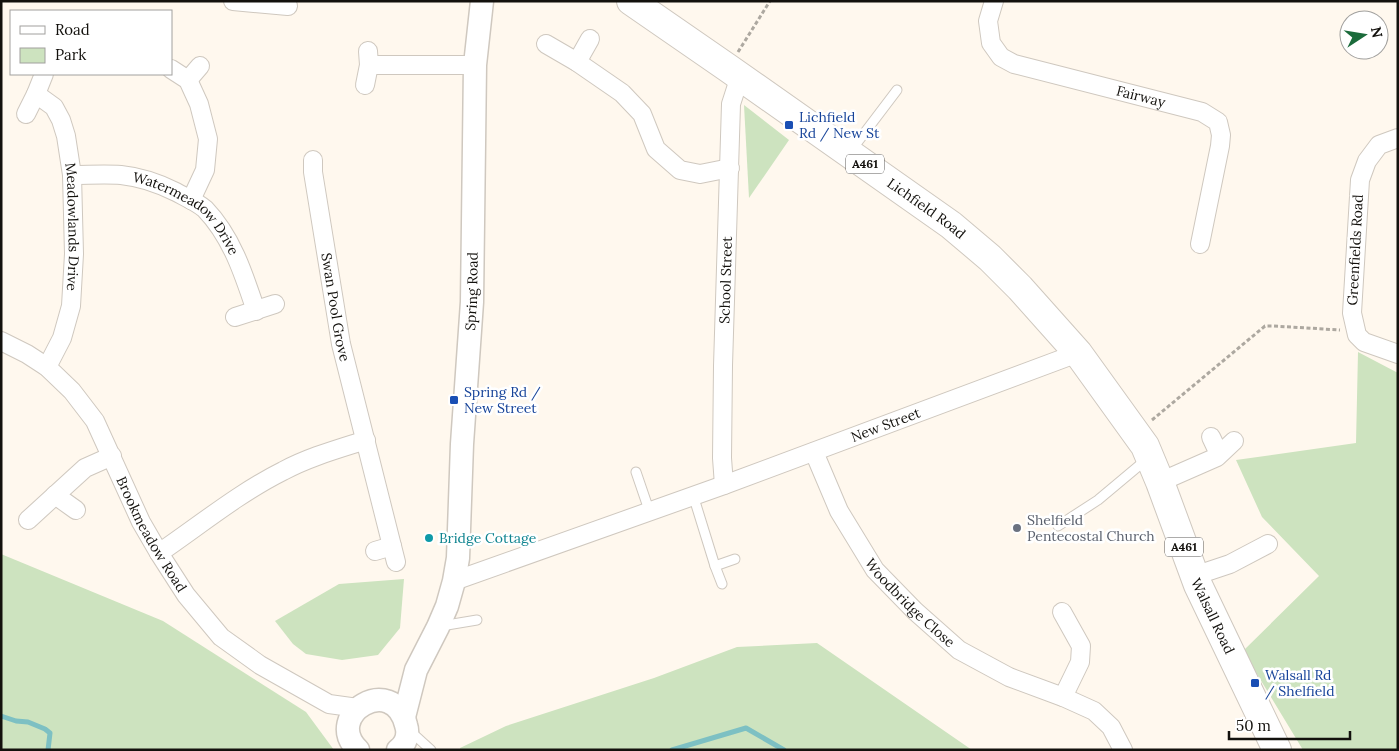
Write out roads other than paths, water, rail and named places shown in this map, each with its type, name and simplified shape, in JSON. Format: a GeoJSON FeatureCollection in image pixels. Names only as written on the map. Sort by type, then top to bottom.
{"type":"FeatureCollection","features":[{"type":"Feature","properties":{"kind":"highway","name":"Lichfield Road"},"geometry":{"type":"LineString","coordinates":[[631,1],[951,225],[990,258],[1020,288],[1078,353]]}},
{"type":"Feature","properties":{"kind":"highway","name":"Walsall Road"},"geometry":{"type":"LineString","coordinates":[[1078,353],[1145,446],[1194,576],[1277,750]]}},
{"type":"Feature","properties":{"kind":"street"},"geometry":{"type":"LineString","coordinates":[[233,1],[261,2],[288,6]]}},
{"type":"Feature","properties":{"kind":"street","name":"Spring Road"},"geometry":{"type":"LineString","coordinates":[[416,670],[447,606],[458,558],[462,444],[472,302],[475,65],[482,1]]}},
{"type":"Feature","properties":{"kind":"street","name":"Fairway"},"geometry":{"type":"LineString","coordinates":[[994,1],[988,21],[991,43],[1001,57],[1014,64],[1202,112],[1218,122],[1221,135],[1220,146],[1200,244]]}},
{"type":"Feature","properties":{"kind":"street"},"geometry":{"type":"LineString","coordinates":[[578,62],[590,39]]}},
{"type":"Feature","properties":{"kind":"street"},"geometry":{"type":"LineString","coordinates":[[546,44],[578,62],[622,93],[642,114],[656,149],[680,170],[700,174],[730,168]]}},
{"type":"Feature","properties":{"kind":"street"},"geometry":{"type":"LineString","coordinates":[[365,85],[369,58],[475,65]]}},
{"type":"Feature","properties":{"kind":"street"},"geometry":{"type":"LineString","coordinates":[[188,80],[200,66]]}},
{"type":"Feature","properties":{"kind":"street"},"geometry":{"type":"LineString","coordinates":[[172,70],[188,80],[199,104],[208,139],[205,170],[191,200]]}},
{"type":"Feature","properties":{"kind":"street","name":"School Street"},"geometry":{"type":"LineString","coordinates":[[724,485],[722,458],[724,366],[731,104],[734,72]]}},
{"type":"Feature","properties":{"kind":"street"},"geometry":{"type":"LineString","coordinates":[[26,114],[44,75]]}},
{"type":"Feature","properties":{"kind":"street","name":"Meadowlands Drive"},"geometry":{"type":"LineString","coordinates":[[36,94],[54,108],[61,120],[66,136],[72,175],[74,254],[71,306],[62,338],[47,368]]}},
{"type":"Feature","properties":{"kind":"street","name":"Greenfields Road"},"geometry":{"type":"LineString","coordinates":[[1398,138],[1379,145],[1367,160],[1360,180],[1352,313],[1357,334],[1364,342],[1398,354]]}},
{"type":"Feature","properties":{"kind":"street","name":"Swan Pool Grove"},"geometry":{"type":"LineString","coordinates":[[308,168],[342,344],[366,440],[388,553]]}},
{"type":"Feature","properties":{"kind":"street","name":"Watermeadow Drive"},"geometry":{"type":"LineString","coordinates":[[72,175],[122,175],[156,182],[204,208],[233,249],[244,273],[256,311]]}},
{"type":"Feature","properties":{"kind":"street"},"geometry":{"type":"LineString","coordinates":[[235,317],[275,304]]}},
{"type":"Feature","properties":{"kind":"street","name":"Brookmeadow Road"},"geometry":{"type":"LineString","coordinates":[[1,342],[27,354],[47,368],[72,391],[95,421],[141,522],[159,553],[186,595],[221,637],[260,665],[329,704],[366,704]]}},
{"type":"Feature","properties":{"kind":"street","name":"New Street"},"geometry":{"type":"LineString","coordinates":[[454,580],[724,485],[1078,353]]}},
{"type":"Feature","properties":{"kind":"street"},"geometry":{"type":"LineString","coordinates":[[1211,437],[1219,454]]}},
{"type":"Feature","properties":{"kind":"street"},"geometry":{"type":"LineString","coordinates":[[159,553],[257,485],[286,469],[320,455],[366,440]]}},
{"type":"Feature","properties":{"kind":"street"},"geometry":{"type":"LineString","coordinates":[[1160,482],[1217,457],[1234,441]]}},
{"type":"Feature","properties":{"kind":"street","name":"Woodbridge Close"},"geometry":{"type":"LineString","coordinates":[[814,452],[838,511],[875,570],[914,611],[959,650],[1009,677],[1094,711],[1111,728],[1123,750]]}},
{"type":"Feature","properties":{"kind":"street"},"geometry":{"type":"LineString","coordinates":[[28,520],[85,468],[112,456]]}},
{"type":"Feature","properties":{"kind":"street"},"geometry":{"type":"LineString","coordinates":[[55,496],[76,510]]}},
{"type":"Feature","properties":{"kind":"street"},"geometry":{"type":"LineString","coordinates":[[1194,576],[1230,564],[1268,544]]}},
{"type":"Feature","properties":{"kind":"street"},"geometry":{"type":"LineString","coordinates":[[1062,612],[1080,646],[1080,662],[1063,698]]}},
{"type":"Feature","properties":{"kind":"street"},"geometry":{"type":"LineString","coordinates":[[353,745],[349,724],[352,714],[416,670]]}},
{"type":"Feature","properties":{"kind":"street"},"geometry":{"type":"LineString","coordinates":[[398,750],[406,738],[406,723],[416,670]]}},
{"type":"Feature","properties":{"kind":"street"},"geometry":{"type":"LineString","coordinates":[[366,704],[383,700],[390,703],[398,709],[406,723]]}},
{"type":"Feature","properties":{"kind":"street","name":"Brookmeadow Road"},"geometry":{"type":"LineString","coordinates":[[329,704],[353,745]]}},
{"type":"Feature","properties":{"kind":"lane"},"geometry":{"type":"LineString","coordinates":[[849,153],[897,90]]}},
{"type":"Feature","properties":{"kind":"lane"},"geometry":{"type":"LineString","coordinates":[[1058,526],[1098,500],[1149,457]]}},
{"type":"Feature","properties":{"kind":"lane"},"geometry":{"type":"LineString","coordinates":[[636,472],[649,510]]}},
{"type":"Feature","properties":{"kind":"lane"},"geometry":{"type":"LineString","coordinates":[[693,495],[722,584]]}},
{"type":"Feature","properties":{"kind":"lane"},"geometry":{"type":"LineString","coordinates":[[715,566],[736,559]]}},
{"type":"Feature","properties":{"kind":"lane"},"geometry":{"type":"LineString","coordinates":[[438,626],[477,620]]}},
{"type":"Feature","properties":{"kind":"lane"},"geometry":{"type":"LineString","coordinates":[[406,723],[431,750]]}},
{"type":"Feature","properties":{"kind":"waterway"},"geometry":{"type":"LineString","coordinates":[[1,716],[16,721],[28,722],[45,729],[50,733],[48,750]]}},
{"type":"Feature","properties":{"kind":"waterway"},"geometry":{"type":"LineString","coordinates":[[672,750],[746,728],[784,750]]}},
{"type":"Feature","properties":{"kind":"place","name":"Lichfield Rd / New St"},"geometry":{"type":"Point","coordinates":[789,125]}},
{"type":"Feature","properties":{"kind":"place","name":"Spring Rd / New Street"},"geometry":{"type":"Point","coordinates":[454,400]}},
{"type":"Feature","properties":{"kind":"place","name":"Shelfield Pentecostal Church"},"geometry":{"type":"Point","coordinates":[1017,528]}},
{"type":"Feature","properties":{"kind":"place","name":"Bridge Cottage"},"geometry":{"type":"Point","coordinates":[429,538]}},
{"type":"Feature","properties":{"kind":"place","name":"Walsall Rd / Shelfield"},"geometry":{"type":"Point","coordinates":[1255,683]}}]}
